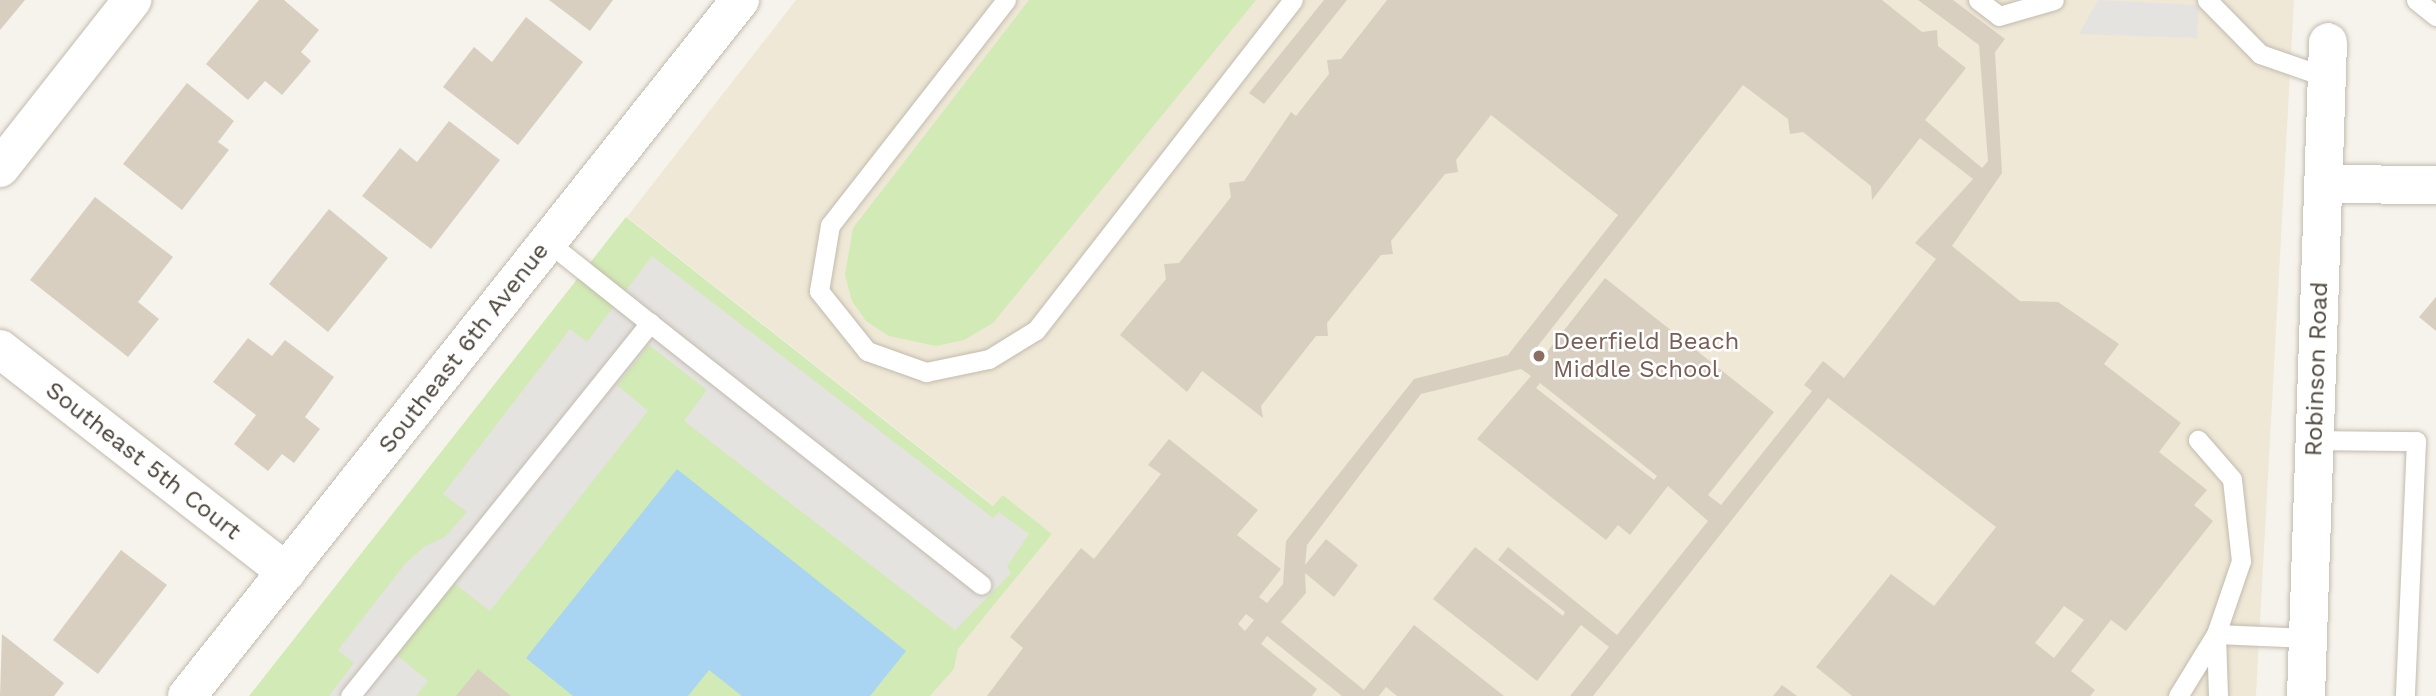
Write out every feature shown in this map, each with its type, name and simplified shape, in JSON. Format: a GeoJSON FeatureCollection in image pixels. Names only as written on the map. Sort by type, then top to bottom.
{"type":"FeatureCollection","features":[{"type":"Feature","properties":{"kind":"street"},"geometry":{"type":"LineString","coordinates":[[0,168],[132,0]]}},
{"type":"Feature","properties":{"kind":"street","name":"Southeast 6th Avenue"},"geometry":{"type":"LineString","coordinates":[[187,696],[740,0]]}},
{"type":"Feature","properties":{"kind":"street","name":"Robinson Road"},"geometry":{"type":"LineString","coordinates":[[2306,696],[2327,60]]}},
{"type":"Feature","properties":{"kind":"street"},"geometry":{"type":"LineString","coordinates":[[2323,184],[2436,185]]}},
{"type":"Feature","properties":{"kind":"street","name":"Southeast 5th Court"},"geometry":{"type":"LineString","coordinates":[[0,349],[286,572]]}},
{"type":"Feature","properties":{"kind":"lane"},"geometry":{"type":"LineString","coordinates":[[1006,0],[830,225],[818,291],[867,352],[926,372],[989,359],[1037,330],[1293,0]]}},
{"type":"Feature","properties":{"kind":"lane"},"geometry":{"type":"LineString","coordinates":[[1979,0],[2000,16],[2054,0]]}},
{"type":"Feature","properties":{"kind":"lane"},"geometry":{"type":"LineString","coordinates":[[2207,0],[2260,54],[2327,60]]}},
{"type":"Feature","properties":{"kind":"lane"},"geometry":{"type":"LineString","coordinates":[[2416,0],[2436,16]]}},
{"type":"Feature","properties":{"kind":"lane"},"geometry":{"type":"LineString","coordinates":[[548,242],[981,584]]}},
{"type":"Feature","properties":{"kind":"lane"},"geometry":{"type":"LineString","coordinates":[[350,696],[650,323]]}},
{"type":"Feature","properties":{"kind":"lane"},"geometry":{"type":"LineString","coordinates":[[2178,696],[2216,634],[2241,561],[2239,521],[2232,480],[2198,440]]}},
{"type":"Feature","properties":{"kind":"lane"},"geometry":{"type":"LineString","coordinates":[[2315,440],[2416,441],[2404,696]]}},
{"type":"Feature","properties":{"kind":"lane"},"geometry":{"type":"LineString","coordinates":[[2216,634],[2308,638]]}},
{"type":"Feature","properties":{"kind":"lane"},"geometry":{"type":"LineString","coordinates":[[2216,634],[2218,696]]}},
{"type":"Feature","properties":{"kind":"shaded area","name":"Deerfield Beach Middle School"},"geometry":{"type":"Polygon","coordinates":[[[796,0],[2294,0],[2256,696],[930,696],[954,669],[958,649],[1052,534],[1003,495],[994,506],[627,217],[796,0]]]}},
{"type":"Feature","properties":{"kind":"shaded area"},"geometry":{"type":"Polygon","coordinates":[[[2098,0],[2199,5],[2197,38],[2079,34],[2098,0]]]}},
{"type":"Feature","properties":{"kind":"shaded area"},"geometry":{"type":"Polygon","coordinates":[[[652,256],[993,518],[999,512],[1029,534],[1007,566],[1011,573],[955,630],[684,421],[707,390],[649,345],[617,385],[648,411],[490,611],[449,579],[393,652],[428,681],[416,696],[329,696],[354,663],[338,650],[405,564],[425,546],[445,537],[467,512],[443,494],[570,329],[587,342],[652,256]]]}},
{"type":"Feature","properties":{"kind":"green space"},"geometry":{"type":"Polygon","coordinates":[[[1029,0],[1256,0],[993,323],[964,340],[936,346],[889,336],[866,321],[852,301],[845,275],[853,228],[1029,0]]]}},
{"type":"Feature","properties":{"kind":"green space"},"geometry":{"type":"Polygon","coordinates":[[[626,217],[993,506],[1003,495],[1052,534],[958,649],[954,669],[930,696],[249,696],[626,217]]]}},
{"type":"Feature","properties":{"kind":"water"},"geometry":{"type":"Polygon","coordinates":[[[677,469],[906,651],[870,696],[742,696],[709,670],[688,696],[573,696],[526,658],[677,469]]]}},
{"type":"Feature","properties":{"kind":"building"},"geometry":{"type":"Polygon","coordinates":[[[0,0],[25,0],[0,30],[0,0]]]}},
{"type":"Feature","properties":{"kind":"building"},"geometry":{"type":"Polygon","coordinates":[[[259,0],[284,0],[319,30],[301,52],[311,61],[282,95],[265,81],[248,100],[206,64],[259,0]]]}},
{"type":"Feature","properties":{"kind":"building"},"geometry":{"type":"Polygon","coordinates":[[[549,0],[613,0],[590,31],[549,0]]]}},
{"type":"Feature","properties":{"kind":"building"},"geometry":{"type":"Polygon","coordinates":[[[1324,0],[1347,0],[1264,104],[1249,93],[1324,0]]]}},
{"type":"Feature","properties":{"kind":"building"},"geometry":{"type":"Polygon","coordinates":[[[1387,0],[1882,0],[1922,32],[1937,30],[1938,46],[1966,68],[1925,120],[1982,168],[1988,161],[1979,45],[1918,0],[1953,0],[2005,39],[1995,52],[2002,173],[1952,246],[2020,301],[2058,302],[2119,344],[2104,364],[2181,423],[2159,452],[2207,490],[2194,505],[2213,521],[2126,631],[2111,620],[2071,671],[2095,690],[2090,696],[1852,696],[1816,667],[1891,574],[1934,606],[1996,527],[1828,398],[1593,696],[1570,696],[1609,647],[1581,625],[1537,681],[1433,599],[1475,547],[1563,616],[1565,612],[1498,560],[1508,547],[1617,635],[1708,521],[1668,486],[1630,535],[1618,525],[1606,540],[1477,439],[1531,376],[1521,369],[1421,394],[1307,545],[1305,565],[1326,539],[1358,565],[1334,597],[1305,573],[1306,593],[1281,622],[1364,690],[1414,625],[1504,696],[1397,696],[1386,687],[1379,696],[1342,696],[1267,636],[1261,644],[1317,689],[1312,696],[987,696],[1023,648],[1010,637],[1081,548],[1094,559],[1161,474],[1148,465],[1169,439],[1258,510],[1237,535],[1281,569],[1259,597],[1267,603],[1283,584],[1286,541],[1414,379],[1508,355],[1618,215],[1491,115],[1456,160],[1458,172],[1445,174],[1391,241],[1393,254],[1381,255],[1327,323],[1328,336],[1316,336],[1261,406],[1263,418],[1202,371],[1187,392],[1120,335],[1166,279],[1164,264],[1179,263],[1231,197],[1229,183],[1244,181],[1291,112],[1296,116],[1329,74],[1327,60],[1341,59],[1387,0]],[[1743,85],[1530,356],[1540,361],[1605,278],[1774,412],[1708,495],[1721,505],[1812,391],[1804,385],[1823,361],[1844,378],[1870,345],[1936,259],[1915,243],[1973,179],[1920,138],[1872,200],[1871,186],[1803,132],[1790,134],[1788,119],[1743,85]],[[1540,383],[1536,388],[1654,480],[1657,476],[1540,383]],[[2064,606],[2035,643],[2054,658],[2084,620],[2064,606]],[[1246,614],[1238,624],[1245,631],[1254,620],[1246,614]]]}},
{"type":"Feature","properties":{"kind":"building"},"geometry":{"type":"Polygon","coordinates":[[[526,17],[583,62],[518,145],[443,87],[474,47],[492,62],[526,17]]]}},
{"type":"Feature","properties":{"kind":"building"},"geometry":{"type":"Polygon","coordinates":[[[187,83],[234,121],[218,142],[229,150],[182,210],[123,164],[187,83]]]}},
{"type":"Feature","properties":{"kind":"building"},"geometry":{"type":"Polygon","coordinates":[[[449,121],[500,160],[431,249],[362,196],[400,148],[417,162],[449,121]]]}},
{"type":"Feature","properties":{"kind":"building"},"geometry":{"type":"Polygon","coordinates":[[[95,197],[173,257],[138,302],[159,319],[128,357],[30,280],[95,197]]]}},
{"type":"Feature","properties":{"kind":"building"},"geometry":{"type":"Polygon","coordinates":[[[329,209],[388,258],[328,332],[269,284],[329,209]]]}},
{"type":"Feature","properties":{"kind":"building"},"geometry":{"type":"Polygon","coordinates":[[[2436,297],[2436,331],[2419,317],[2436,297]]]}},
{"type":"Feature","properties":{"kind":"building"},"geometry":{"type":"Polygon","coordinates":[[[248,338],[272,356],[285,340],[334,377],[305,417],[320,429],[294,463],[282,454],[268,471],[234,444],[256,415],[213,382],[248,338]]]}},
{"type":"Feature","properties":{"kind":"building"},"geometry":{"type":"Polygon","coordinates":[[[121,550],[167,585],[98,674],[53,640],[121,550]]]}},
{"type":"Feature","properties":{"kind":"building"},"geometry":{"type":"Polygon","coordinates":[[[2,634],[64,683],[54,696],[0,696],[2,634]]]}},
{"type":"Feature","properties":{"kind":"building"},"geometry":{"type":"Polygon","coordinates":[[[478,669],[511,696],[456,696],[478,669]]]}},
{"type":"Feature","properties":{"kind":"building"},"geometry":{"type":"Polygon","coordinates":[[[1782,685],[1797,696],[1773,696],[1782,685]]]}},
{"type":"Feature","properties":{"kind":"place","name":"Deerfield Beach Middle School"},"geometry":{"type":"Point","coordinates":[1539,356]}}]}
